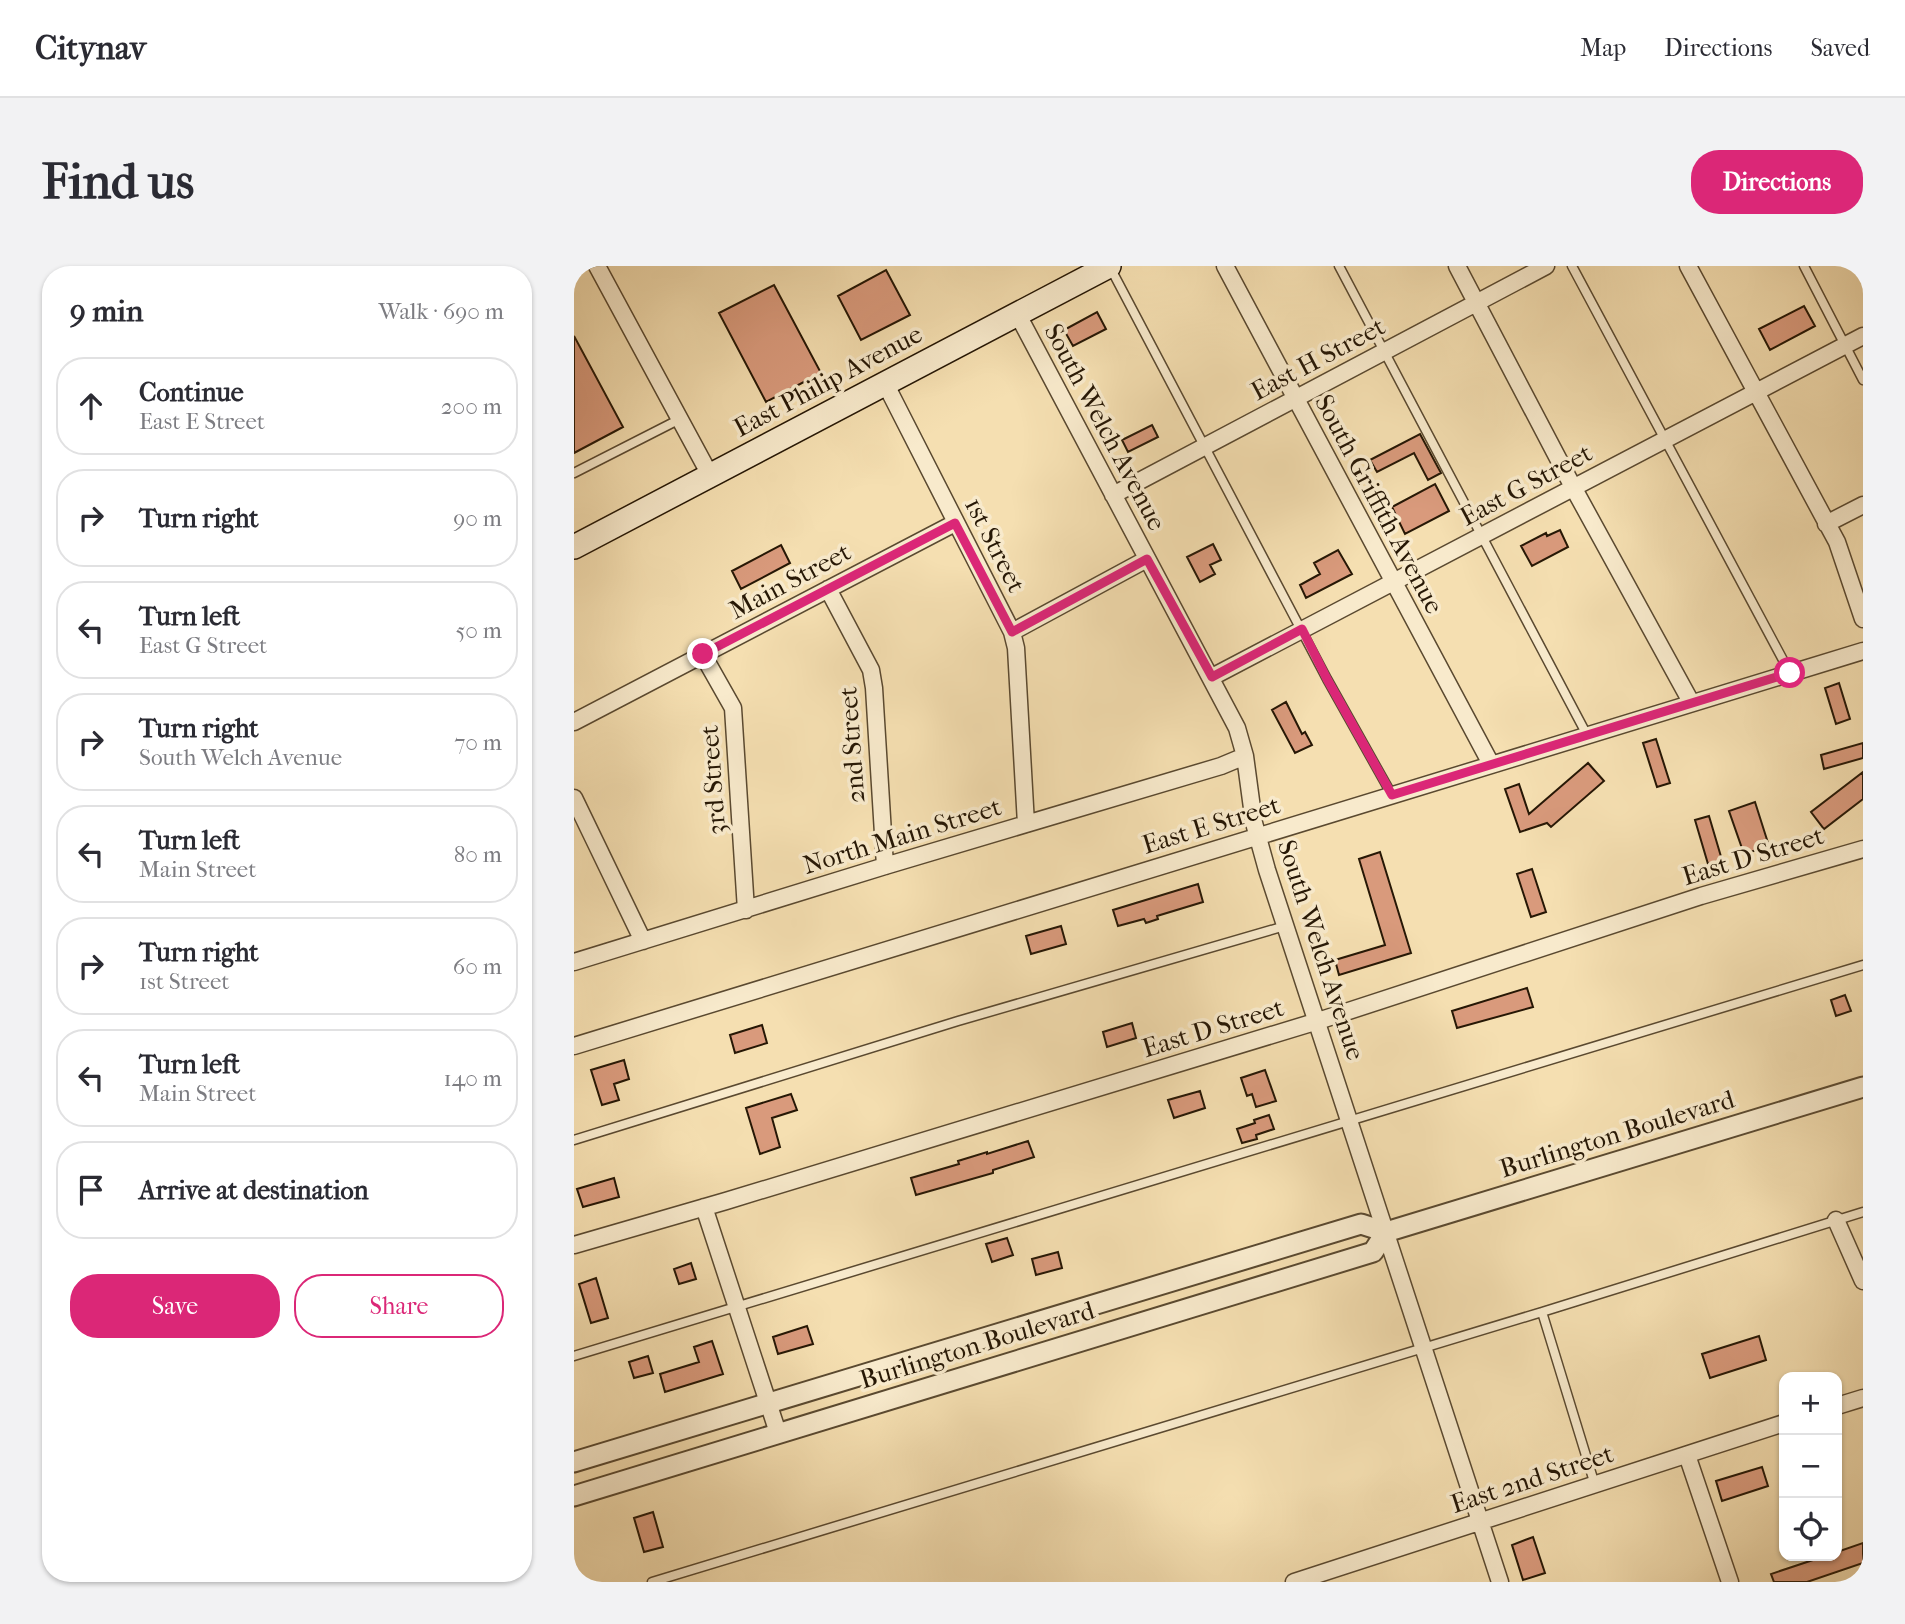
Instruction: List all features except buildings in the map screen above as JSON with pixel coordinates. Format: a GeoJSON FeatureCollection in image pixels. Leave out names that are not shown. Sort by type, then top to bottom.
{"type":"FeatureCollection","features":[{"type":"Feature","properties":{"kind":"main road","name":"East Philip Avenue"},"geometry":{"type":"LineString","coordinates":[[574,547],[1109,266]]}},
{"type":"Feature","properties":{"kind":"street"},"geometry":{"type":"LineString","coordinates":[[597,266],[710,475]]}},
{"type":"Feature","properties":{"kind":"street","name":"South Griffith Avenue"},"geometry":{"type":"LineString","coordinates":[[1225,266],[1491,764]]}},
{"type":"Feature","properties":{"kind":"street"},"geometry":{"type":"LineString","coordinates":[[1457,266],[1573,487],[1691,702]]}},
{"type":"Feature","properties":{"kind":"street","name":"East H Street"},"geometry":{"type":"LineString","coordinates":[[1113,495],[1546,266]]}},
{"type":"Feature","properties":{"kind":"street"},"geometry":{"type":"LineString","coordinates":[[1688,266],[1857,580],[1863,619]]}},
{"type":"Feature","properties":{"kind":"street","name":"South Welch Avenue"},"geometry":{"type":"LineString","coordinates":[[1017,313],[1237,728],[1245,756],[1254,823],[1285,926],[1500,1582]]}},
{"type":"Feature","properties":{"kind":"street","name":"East G Street"},"geometry":{"type":"LineString","coordinates":[[1212,677],[1863,336]]}},
{"type":"Feature","properties":{"kind":"street","name":"1st Street"},"geometry":{"type":"LineString","coordinates":[[886,383],[1012,632],[1016,648],[1026,824]]}},
{"type":"Feature","properties":{"kind":"street"},"geometry":{"type":"LineString","coordinates":[[1826,524],[1863,505]]}},
{"type":"Feature","properties":{"kind":"street","name":"Main Street"},"geometry":{"type":"LineString","coordinates":[[574,722],[955,523]]}},
{"type":"Feature","properties":{"kind":"street"},"geometry":{"type":"LineString","coordinates":[[1012,632],[1147,559]]}},
{"type":"Feature","properties":{"kind":"street","name":"2nd Street"},"geometry":{"type":"LineString","coordinates":[[828,589],[871,670],[885,866]]}},
{"type":"Feature","properties":{"kind":"street","name":"East E Street"},"geometry":{"type":"LineString","coordinates":[[574,1046],[1863,651]]}},
{"type":"Feature","properties":{"kind":"street","name":"3rd Street"},"geometry":{"type":"LineString","coordinates":[[703,654],[733,708],[746,910]]}},
{"type":"Feature","properties":{"kind":"street","name":"North Main Street"},"geometry":{"type":"LineString","coordinates":[[574,962],[1221,766],[1245,756]]}},
{"type":"Feature","properties":{"kind":"street"},"geometry":{"type":"LineString","coordinates":[[574,798],[643,942]]}},
{"type":"Feature","properties":{"kind":"street","name":"East D Street"},"geometry":{"type":"LineString","coordinates":[[574,1245],[1318,1021],[1701,897],[1863,849]]}},
{"type":"Feature","properties":{"kind":"street","name":"Burlington Boulevard"},"geometry":{"type":"LineString","coordinates":[[574,1462],[1361,1224],[1386,1232],[1863,1087]]}},
{"type":"Feature","properties":{"kind":"street"},"geometry":{"type":"LineString","coordinates":[[704,1207],[778,1433]]}},
{"type":"Feature","properties":{"kind":"street"},"geometry":{"type":"LineString","coordinates":[[1836,1220],[1863,1280]]}},
{"type":"Feature","properties":{"kind":"street","name":"Burlington Boulevard"},"geometry":{"type":"LineString","coordinates":[[574,1496],[1373,1252],[1386,1232]]}},
{"type":"Feature","properties":{"kind":"street"},"geometry":{"type":"LineString","coordinates":[[1842,1404],[1863,1398]]}},
{"type":"Feature","properties":{"kind":"street","name":"East 2nd Street"},"geometry":{"type":"LineString","coordinates":[[1294,1582],[1779,1425]]}},
{"type":"Feature","properties":{"kind":"street"},"geometry":{"type":"LineString","coordinates":[[1687,1455],[1730,1582]]}},
{"type":"Feature","properties":{"kind":"lane"},"geometry":{"type":"LineString","coordinates":[[1109,266],[1327,679],[1392,795]]}},
{"type":"Feature","properties":{"kind":"lane"},"geometry":{"type":"LineString","coordinates":[[1339,266],[1587,735]]}},
{"type":"Feature","properties":{"kind":"lane"},"geometry":{"type":"LineString","coordinates":[[1572,266],[1790,673]]}},
{"type":"Feature","properties":{"kind":"lane"},"geometry":{"type":"LineString","coordinates":[[1804,266],[1863,380]]}},
{"type":"Feature","properties":{"kind":"lane"},"geometry":{"type":"LineString","coordinates":[[574,473],[680,419]]}},
{"type":"Feature","properties":{"kind":"lane"},"geometry":{"type":"LineString","coordinates":[[574,1140],[958,1021],[1285,926]]}},
{"type":"Feature","properties":{"kind":"lane"},"geometry":{"type":"LineString","coordinates":[[574,1356],[1863,965]]}},
{"type":"Feature","properties":{"kind":"lane"},"geometry":{"type":"LineString","coordinates":[[652,1582],[1863,1212]]}},
{"type":"Feature","properties":{"kind":"lane"},"geometry":{"type":"LineString","coordinates":[[1542,1312],[1595,1485]]}},
{"type":"Feature","properties":{"kind":"route"},"geometry":{"type":"LineString","coordinates":[[703,654],[955,523],[1012,632],[1147,559],[1212,677],[1302,629],[1392,795],[1790,673]]}}]}
